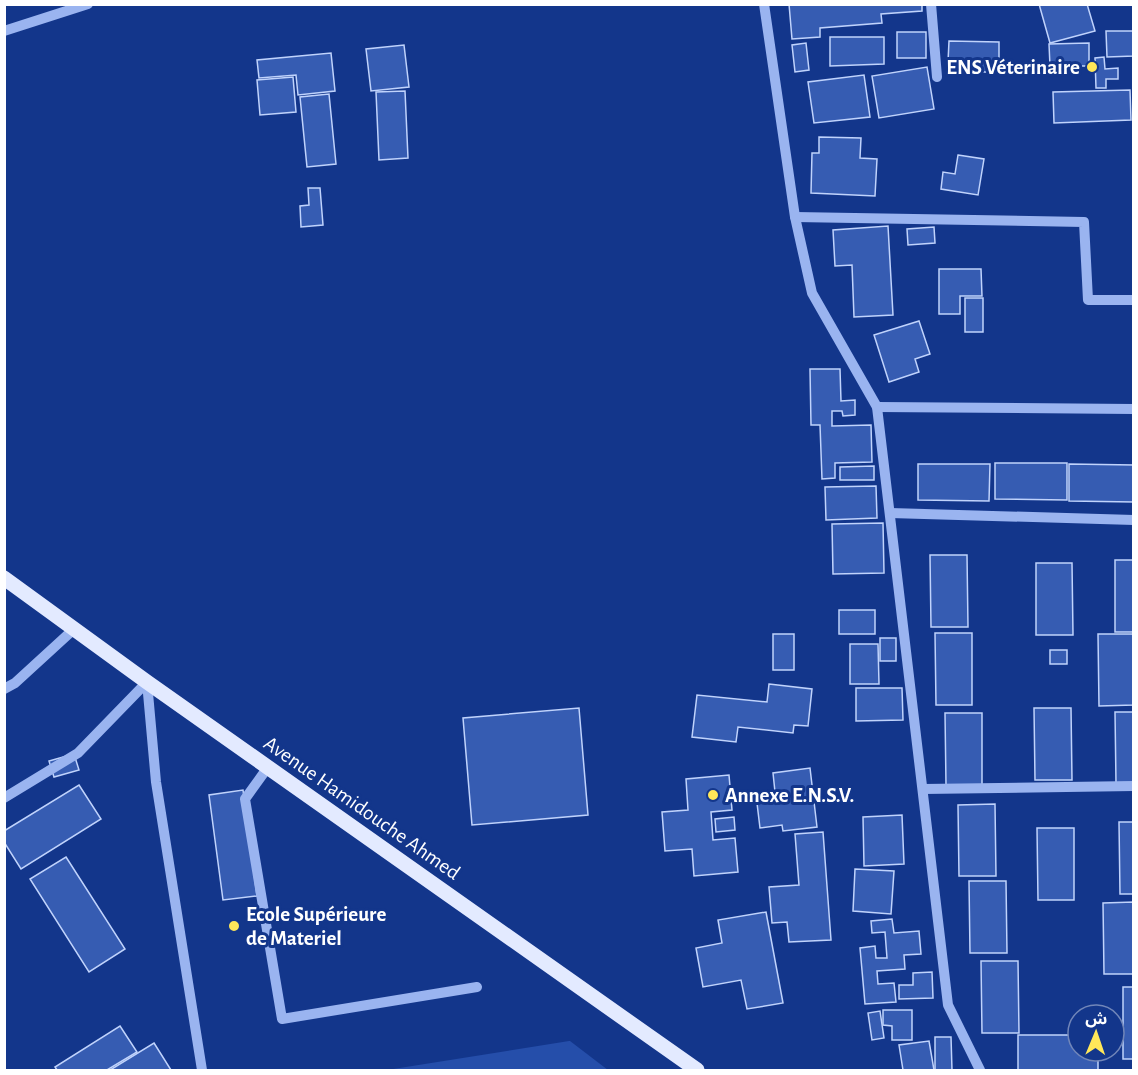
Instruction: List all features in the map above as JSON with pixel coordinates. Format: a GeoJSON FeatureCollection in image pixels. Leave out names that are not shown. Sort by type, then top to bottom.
{"type":"FeatureCollection","features":[{"type":"Feature","properties":{"kind":"main road","name":"Avenue Hamidouche Ahmed"},"geometry":{"type":"LineString","coordinates":[[4,578],[147,682],[697,1071]]}},
{"type":"Feature","properties":{"kind":"street"},"geometry":{"type":"LineString","coordinates":[[4,31],[88,4]]}},
{"type":"Feature","properties":{"kind":"street"},"geometry":{"type":"LineString","coordinates":[[764,4],[795,217],[812,293],[877,407],[948,1005],[980,1071]]}},
{"type":"Feature","properties":{"kind":"street"},"geometry":{"type":"LineString","coordinates":[[931,4],[937,76]]}},
{"type":"Feature","properties":{"kind":"street"},"geometry":{"type":"LineString","coordinates":[[795,217],[1084,222],[1088,300],[1134,300]]}},
{"type":"Feature","properties":{"kind":"street"},"geometry":{"type":"LineString","coordinates":[[877,407],[1134,410]]}},
{"type":"Feature","properties":{"kind":"street"},"geometry":{"type":"LineString","coordinates":[[890,513],[1134,520]]}},
{"type":"Feature","properties":{"kind":"street"},"geometry":{"type":"LineString","coordinates":[[4,689],[15,682],[74,629]]}},
{"type":"Feature","properties":{"kind":"street"},"geometry":{"type":"LineString","coordinates":[[4,798],[78,753],[147,682]]}},
{"type":"Feature","properties":{"kind":"street"},"geometry":{"type":"LineString","coordinates":[[147,682],[156,782],[201,1071]]}},
{"type":"Feature","properties":{"kind":"street"},"geometry":{"type":"LineString","coordinates":[[268,767],[245,799],[282,1019],[477,987]]}},
{"type":"Feature","properties":{"kind":"street"},"geometry":{"type":"LineString","coordinates":[[923,789],[1134,786]]}},
{"type":"Feature","properties":{"kind":"shaded area"},"geometry":{"type":"Polygon","coordinates":[[[569,1041],[608,1070],[387,1070],[569,1041]]]}},
{"type":"Feature","properties":{"kind":"building"},"geometry":{"type":"Polygon","coordinates":[[[789,4],[922,4],[922,11],[881,14],[882,23],[820,28],[820,37],[792,39],[789,4]]]}},
{"type":"Feature","properties":{"kind":"building"},"geometry":{"type":"Polygon","coordinates":[[[1039,4],[1087,4],[1095,31],[1050,43],[1039,4]]]}},
{"type":"Feature","properties":{"kind":"building"},"geometry":{"type":"Polygon","coordinates":[[[1106,31],[1134,31],[1134,56],[1107,57],[1106,31]]]}},
{"type":"Feature","properties":{"kind":"building"},"geometry":{"type":"Polygon","coordinates":[[[897,32],[926,32],[926,58],[897,58],[897,32]]]}},
{"type":"Feature","properties":{"kind":"building"},"geometry":{"type":"Polygon","coordinates":[[[830,37],[884,37],[884,64],[830,66],[830,37]]]}},
{"type":"Feature","properties":{"kind":"building"},"geometry":{"type":"Polygon","coordinates":[[[949,41],[999,42],[999,72],[964,72],[964,62],[948,62],[949,41]]]}},
{"type":"Feature","properties":{"kind":"building"},"geometry":{"type":"Polygon","coordinates":[[[806,43],[809,70],[795,72],[792,45],[806,43]]]}},
{"type":"Feature","properties":{"kind":"building"},"geometry":{"type":"Polygon","coordinates":[[[1089,43],[1089,66],[1050,66],[1049,44],[1089,43]]]}},
{"type":"Feature","properties":{"kind":"building"},"geometry":{"type":"Polygon","coordinates":[[[404,45],[409,87],[371,91],[366,49],[404,45]]]}},
{"type":"Feature","properties":{"kind":"building"},"geometry":{"type":"Polygon","coordinates":[[[331,53],[335,91],[298,95],[296,75],[259,78],[257,60],[331,53]]]}},
{"type":"Feature","properties":{"kind":"building"},"geometry":{"type":"Polygon","coordinates":[[[1104,57],[1105,69],[1118,68],[1118,79],[1106,79],[1106,88],[1096,88],[1095,58],[1104,57]]]}},
{"type":"Feature","properties":{"kind":"building"},"geometry":{"type":"Polygon","coordinates":[[[927,67],[934,109],[879,118],[872,76],[927,67]]]}},
{"type":"Feature","properties":{"kind":"building"},"geometry":{"type":"Polygon","coordinates":[[[864,75],[870,117],[814,123],[808,82],[864,75]]]}},
{"type":"Feature","properties":{"kind":"building"},"geometry":{"type":"Polygon","coordinates":[[[293,77],[296,112],[260,115],[257,80],[293,77]]]}},
{"type":"Feature","properties":{"kind":"building"},"geometry":{"type":"Polygon","coordinates":[[[1130,90],[1131,120],[1054,123],[1053,92],[1130,90]]]}},
{"type":"Feature","properties":{"kind":"building"},"geometry":{"type":"Polygon","coordinates":[[[405,91],[408,158],[379,160],[376,92],[405,91]]]}},
{"type":"Feature","properties":{"kind":"building"},"geometry":{"type":"Polygon","coordinates":[[[329,94],[336,164],[307,167],[300,97],[329,94]]]}},
{"type":"Feature","properties":{"kind":"building"},"geometry":{"type":"Polygon","coordinates":[[[819,137],[861,138],[860,158],[877,159],[875,196],[811,193],[812,153],[819,153],[819,137]]]}},
{"type":"Feature","properties":{"kind":"building"},"geometry":{"type":"Polygon","coordinates":[[[958,155],[984,159],[978,195],[941,189],[943,172],[955,174],[958,155]]]}},
{"type":"Feature","properties":{"kind":"building"},"geometry":{"type":"Polygon","coordinates":[[[308,188],[320,188],[323,225],[301,227],[300,206],[309,205],[308,188]]]}},
{"type":"Feature","properties":{"kind":"building"},"geometry":{"type":"Polygon","coordinates":[[[888,226],[893,315],[854,317],[852,265],[835,266],[833,230],[888,226]]]}},
{"type":"Feature","properties":{"kind":"building"},"geometry":{"type":"Polygon","coordinates":[[[934,227],[935,243],[908,245],[907,229],[934,227]]]}},
{"type":"Feature","properties":{"kind":"building"},"geometry":{"type":"Polygon","coordinates":[[[939,269],[981,269],[982,296],[960,296],[960,314],[939,314],[939,269]]]}},
{"type":"Feature","properties":{"kind":"building"},"geometry":{"type":"Polygon","coordinates":[[[965,298],[983,298],[983,332],[965,332],[965,298]]]}},
{"type":"Feature","properties":{"kind":"building"},"geometry":{"type":"Polygon","coordinates":[[[919,321],[930,354],[915,359],[919,372],[889,382],[874,335],[919,321]]]}},
{"type":"Feature","properties":{"kind":"building"},"geometry":{"type":"Polygon","coordinates":[[[810,369],[840,369],[841,401],[855,400],[855,415],[843,416],[842,411],[832,411],[832,426],[871,425],[872,462],[835,463],[835,478],[822,479],[820,425],[811,425],[810,369]]]}},
{"type":"Feature","properties":{"kind":"building"},"geometry":{"type":"Polygon","coordinates":[[[995,463],[1067,463],[1067,500],[995,499],[995,463]]]}},
{"type":"Feature","properties":{"kind":"building"},"geometry":{"type":"Polygon","coordinates":[[[918,464],[990,464],[989,501],[918,500],[918,464]]]}},
{"type":"Feature","properties":{"kind":"building"},"geometry":{"type":"Polygon","coordinates":[[[1069,464],[1134,465],[1134,502],[1069,501],[1069,464]]]}},
{"type":"Feature","properties":{"kind":"building"},"geometry":{"type":"Polygon","coordinates":[[[874,466],[874,480],[840,480],[840,467],[874,466]]]}},
{"type":"Feature","properties":{"kind":"building"},"geometry":{"type":"Polygon","coordinates":[[[876,486],[877,518],[826,520],[825,487],[876,486]]]}},
{"type":"Feature","properties":{"kind":"building"},"geometry":{"type":"Polygon","coordinates":[[[883,523],[884,573],[833,574],[832,524],[883,523]]]}},
{"type":"Feature","properties":{"kind":"building"},"geometry":{"type":"Polygon","coordinates":[[[930,555],[967,555],[968,627],[931,627],[930,555]]]}},
{"type":"Feature","properties":{"kind":"building"},"geometry":{"type":"Polygon","coordinates":[[[1115,560],[1134,560],[1134,632],[1115,632],[1115,560]]]}},
{"type":"Feature","properties":{"kind":"building"},"geometry":{"type":"Polygon","coordinates":[[[1036,563],[1072,563],[1073,635],[1036,635],[1036,563]]]}},
{"type":"Feature","properties":{"kind":"building"},"geometry":{"type":"Polygon","coordinates":[[[839,610],[875,610],[875,634],[839,634],[839,610]]]}},
{"type":"Feature","properties":{"kind":"building"},"geometry":{"type":"Polygon","coordinates":[[[935,633],[972,633],[972,705],[936,705],[935,633]]]}},
{"type":"Feature","properties":{"kind":"building"},"geometry":{"type":"Polygon","coordinates":[[[773,634],[794,634],[794,670],[773,670],[773,634]]]}},
{"type":"Feature","properties":{"kind":"building"},"geometry":{"type":"Polygon","coordinates":[[[1098,634],[1134,634],[1134,705],[1099,706],[1098,634]]]}},
{"type":"Feature","properties":{"kind":"building"},"geometry":{"type":"Polygon","coordinates":[[[880,638],[896,638],[896,661],[880,661],[880,638]]]}},
{"type":"Feature","properties":{"kind":"building"},"geometry":{"type":"Polygon","coordinates":[[[850,644],[878,644],[879,684],[850,684],[850,644]]]}},
{"type":"Feature","properties":{"kind":"building"},"geometry":{"type":"Polygon","coordinates":[[[1050,650],[1067,650],[1067,664],[1050,664],[1050,650]]]}},
{"type":"Feature","properties":{"kind":"building"},"geometry":{"type":"Polygon","coordinates":[[[769,684],[812,689],[808,726],[794,725],[793,733],[738,727],[736,742],[692,737],[697,695],[767,702],[769,684]]]}},
{"type":"Feature","properties":{"kind":"building"},"geometry":{"type":"Polygon","coordinates":[[[856,688],[902,688],[903,720],[856,721],[856,688]]]}},
{"type":"Feature","properties":{"kind":"building"},"geometry":{"type":"Polygon","coordinates":[[[579,708],[588,815],[472,825],[463,718],[579,708]]]}},
{"type":"Feature","properties":{"kind":"building"},"geometry":{"type":"Polygon","coordinates":[[[1034,708],[1071,708],[1072,780],[1035,780],[1034,708]]]}},
{"type":"Feature","properties":{"kind":"building"},"geometry":{"type":"Polygon","coordinates":[[[1115,712],[1134,712],[1134,783],[1116,783],[1115,712]]]}},
{"type":"Feature","properties":{"kind":"building"},"geometry":{"type":"Polygon","coordinates":[[[945,713],[982,713],[982,785],[946,785],[945,713]]]}},
{"type":"Feature","properties":{"kind":"building"},"geometry":{"type":"Polygon","coordinates":[[[74,754],[79,770],[54,777],[49,761],[74,754]]]}},
{"type":"Feature","properties":{"kind":"building"},"geometry":{"type":"Polygon","coordinates":[[[810,768],[817,827],[783,831],[782,825],[760,828],[756,795],[775,792],[773,773],[810,768]]]}},
{"type":"Feature","properties":{"kind":"building"},"geometry":{"type":"Polygon","coordinates":[[[729,775],[732,810],[711,812],[713,840],[735,838],[738,872],[694,876],[692,849],[665,851],[662,812],[688,810],[686,779],[729,775]]]}},
{"type":"Feature","properties":{"kind":"building"},"geometry":{"type":"Polygon","coordinates":[[[79,785],[101,819],[21,869],[4,842],[4,831],[79,785]]]}},
{"type":"Feature","properties":{"kind":"building"},"geometry":{"type":"Polygon","coordinates":[[[243,790],[257,896],[223,900],[209,795],[243,790]]]}},
{"type":"Feature","properties":{"kind":"building"},"geometry":{"type":"Polygon","coordinates":[[[995,804],[996,876],[959,876],[958,805],[995,804]]]}},
{"type":"Feature","properties":{"kind":"building"},"geometry":{"type":"Polygon","coordinates":[[[902,815],[904,864],[864,866],[863,817],[902,815]]]}},
{"type":"Feature","properties":{"kind":"building"},"geometry":{"type":"Polygon","coordinates":[[[734,817],[735,830],[716,832],[715,819],[734,817]]]}},
{"type":"Feature","properties":{"kind":"building"},"geometry":{"type":"Polygon","coordinates":[[[1119,822],[1134,822],[1134,894],[1120,894],[1119,822]]]}},
{"type":"Feature","properties":{"kind":"building"},"geometry":{"type":"Polygon","coordinates":[[[1037,828],[1074,828],[1074,900],[1038,900],[1037,828]]]}},
{"type":"Feature","properties":{"kind":"building"},"geometry":{"type":"Polygon","coordinates":[[[823,832],[831,940],[789,942],[787,922],[772,923],[769,887],[799,885],[795,834],[823,832]]]}},
{"type":"Feature","properties":{"kind":"building"},"geometry":{"type":"Polygon","coordinates":[[[66,857],[125,949],[89,972],[30,879],[66,857]]]}},
{"type":"Feature","properties":{"kind":"building"},"geometry":{"type":"Polygon","coordinates":[[[855,869],[894,871],[891,914],[853,911],[855,869]]]}},
{"type":"Feature","properties":{"kind":"building"},"geometry":{"type":"Polygon","coordinates":[[[969,881],[1006,881],[1007,953],[970,953],[969,881]]]}},
{"type":"Feature","properties":{"kind":"building"},"geometry":{"type":"Polygon","coordinates":[[[1134,902],[1134,974],[1104,974],[1103,903],[1134,902]]]}},
{"type":"Feature","properties":{"kind":"building"},"geometry":{"type":"Polygon","coordinates":[[[766,912],[783,1003],[747,1009],[741,980],[703,987],[696,948],[722,943],[718,920],[766,912]]]}},
{"type":"Feature","properties":{"kind":"building"},"geometry":{"type":"Polygon","coordinates":[[[892,919],[894,933],[919,931],[921,954],[904,955],[905,969],[877,971],[878,984],[894,983],[896,1002],[865,1004],[860,948],[875,946],[876,958],[887,958],[885,932],[872,933],[871,921],[892,919]]]}},
{"type":"Feature","properties":{"kind":"building"},"geometry":{"type":"Polygon","coordinates":[[[981,961],[1018,961],[1019,1033],[982,1033],[981,961]]]}},
{"type":"Feature","properties":{"kind":"building"},"geometry":{"type":"Polygon","coordinates":[[[932,972],[933,998],[899,999],[899,985],[913,985],[913,973],[932,972]]]}},
{"type":"Feature","properties":{"kind":"building"},"geometry":{"type":"Polygon","coordinates":[[[1123,987],[1134,987],[1134,1059],[1126,1059],[1126,1003],[1123,1003],[1123,987]]]}},
{"type":"Feature","properties":{"kind":"building"},"geometry":{"type":"Polygon","coordinates":[[[883,1010],[912,1010],[912,1040],[892,1040],[892,1026],[883,1025],[883,1010]]]}},
{"type":"Feature","properties":{"kind":"building"},"geometry":{"type":"Polygon","coordinates":[[[880,1011],[884,1038],[872,1040],[868,1013],[880,1011]]]}},
{"type":"Feature","properties":{"kind":"building"},"geometry":{"type":"Polygon","coordinates":[[[120,1026],[137,1052],[107,1070],[57,1070],[55,1067],[120,1026]]]}},
{"type":"Feature","properties":{"kind":"building"},"geometry":{"type":"Polygon","coordinates":[[[1018,1035],[1066,1035],[1066,1063],[1098,1063],[1098,1070],[1018,1070],[1018,1035]]]}},
{"type":"Feature","properties":{"kind":"building"},"geometry":{"type":"Polygon","coordinates":[[[935,1037],[951,1037],[952,1070],[935,1070],[935,1037]]]}},
{"type":"Feature","properties":{"kind":"building"},"geometry":{"type":"Polygon","coordinates":[[[929,1041],[934,1070],[903,1070],[899,1045],[929,1041]]]}},
{"type":"Feature","properties":{"kind":"building"},"geometry":{"type":"Polygon","coordinates":[[[154,1043],[171,1070],[110,1070],[154,1043]]]}},
{"type":"Feature","properties":{"kind":"place","name":"ENS Véterinaire"},"geometry":{"type":"Point","coordinates":[1092,67]}},
{"type":"Feature","properties":{"kind":"place","name":"Annexe E.N.S.V."},"geometry":{"type":"Point","coordinates":[713,795]}},
{"type":"Feature","properties":{"kind":"place","name":"Ecole Supérieure de Materiel"},"geometry":{"type":"Point","coordinates":[234,926]}}]}
